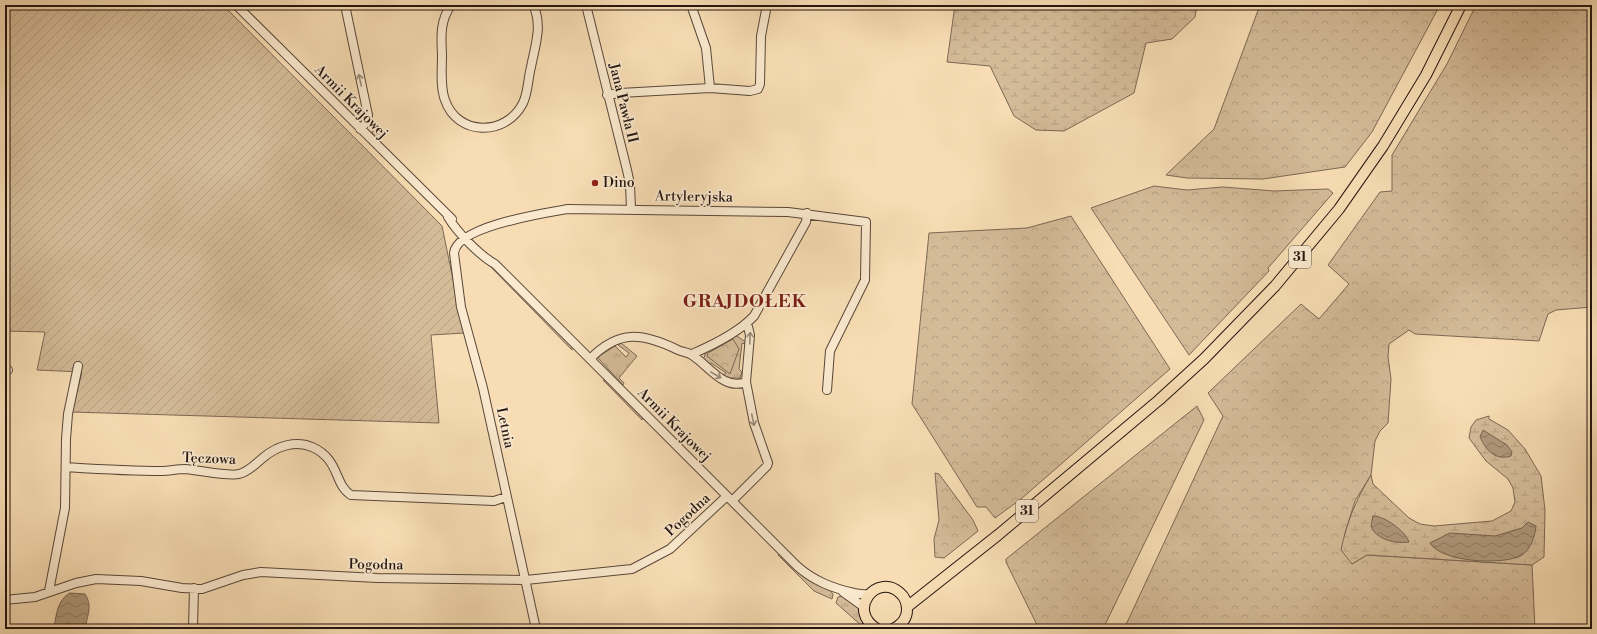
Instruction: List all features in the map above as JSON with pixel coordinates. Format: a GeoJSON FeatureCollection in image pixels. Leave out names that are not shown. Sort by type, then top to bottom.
{"type":"FeatureCollection","features":[{"type":"Feature","properties":{"kind":"main road","name":"31"},"geometry":{"type":"LineString","coordinates":[[898,628],[906,617],[907,607],[998,535],[1159,400],[1204,360],[1275,286],[1339,209],[1383,146],[1426,75],[1461,5]]}},
{"type":"Feature","properties":{"kind":"main road"},"geometry":{"type":"LineString","coordinates":[[877,629],[865,624],[864,607],[869,594],[878,588],[892,588],[902,594],[907,607]]}},
{"type":"Feature","properties":{"kind":"main road","name":"31"},"geometry":{"type":"LineString","coordinates":[[902,594],[914,593],[930,588]]}},
{"type":"Feature","properties":{"kind":"street","name":"Armii Krajowej"},"geometry":{"type":"LineString","coordinates":[[236,5],[448,217],[452,225],[468,236],[490,256],[495,264],[800,569],[822,584],[861,595],[869,594]]}},
{"type":"Feature","properties":{"kind":"street"},"geometry":{"type":"LineString","coordinates":[[345,5],[368,115],[367,122],[360,129]]}},
{"type":"Feature","properties":{"kind":"street"},"geometry":{"type":"LineString","coordinates":[[451,5],[444,16],[441,33],[445,101],[449,109],[462,123],[468,126],[485,129],[499,125],[508,120],[523,103],[538,32],[537,14],[533,5]]}},
{"type":"Feature","properties":{"kind":"street","name":"Jana Pawła II"},"geometry":{"type":"LineString","coordinates":[[586,5],[630,184],[630,209]]}},
{"type":"Feature","properties":{"kind":"street"},"geometry":{"type":"LineString","coordinates":[[692,5],[706,48],[710,88]]}},
{"type":"Feature","properties":{"kind":"street"},"geometry":{"type":"LineString","coordinates":[[607,95],[710,88],[750,91],[758,89],[760,80],[761,36],[767,5]]}},
{"type":"Feature","properties":{"kind":"street","name":"Artyleryjska"},"geometry":{"type":"LineString","coordinates":[[468,236],[480,230],[538,214],[568,209],[808,213],[866,222],[865,280],[830,350],[827,390]]}},
{"type":"Feature","properties":{"kind":"street"},"geometry":{"type":"LineString","coordinates":[[692,354],[747,323],[763,302],[806,222],[808,213]]}},
{"type":"Feature","properties":{"kind":"street","name":"Letnia"},"geometry":{"type":"LineString","coordinates":[[468,236],[455,248],[454,253],[461,307],[483,388],[536,629]]}},
{"type":"Feature","properties":{"kind":"street"},"geometry":{"type":"LineString","coordinates":[[729,499],[767,466],[768,463],[754,423],[746,382],[750,335],[747,323]]}},
{"type":"Feature","properties":{"kind":"street"},"geometry":{"type":"LineString","coordinates":[[590,359],[596,353],[614,342],[636,336],[654,339],[681,352],[692,354],[711,372],[725,380],[739,384],[746,382]]}},
{"type":"Feature","properties":{"kind":"street"},"geometry":{"type":"LineString","coordinates":[[49,591],[65,508],[68,414],[78,366]]}},
{"type":"Feature","properties":{"kind":"street","name":"Tęczowa"},"geometry":{"type":"LineString","coordinates":[[66,467],[156,471],[184,469],[238,475],[253,468],[272,451],[285,445],[304,444],[326,456],[334,465],[345,492],[351,495],[494,501],[506,497]]}},
{"type":"Feature","properties":{"kind":"street","name":"Pogodna"},"geometry":{"type":"LineString","coordinates":[[5,600],[35,597],[49,591],[96,579],[141,581],[202,589],[243,574],[261,572],[370,578],[526,580],[632,569],[670,549],[729,499]]}},
{"type":"Feature","properties":{"kind":"street"},"geometry":{"type":"LineString","coordinates":[[193,629],[194,588]]}},
{"type":"Feature","properties":{"kind":"street","name":"Armii Krajowej"},"geometry":{"type":"LineString","coordinates":[[843,591],[864,607]]}},
{"type":"Feature","properties":{"kind":"green space"},"geometry":{"type":"Polygon","coordinates":[[[5,5],[223,5],[442,226],[464,333],[431,335],[439,423],[72,412],[82,372],[37,370],[45,332],[5,331],[5,5]]]}},
{"type":"Feature","properties":{"kind":"green space"},"geometry":{"type":"Polygon","coordinates":[[[955,5],[1197,5],[1195,17],[1172,39],[1146,43],[1134,93],[1064,131],[1036,130],[1014,116],[990,66],[947,62],[955,5]]]}},
{"type":"Feature","properties":{"kind":"green space"},"geometry":{"type":"Polygon","coordinates":[[[1260,5],[1440,5],[1372,132],[1345,167],[1263,179],[1187,178],[1166,175],[1214,129],[1260,5]]]}},
{"type":"Feature","properties":{"kind":"green space"},"geometry":{"type":"Polygon","coordinates":[[[1476,5],[1592,5],[1592,307],[1556,310],[1548,314],[1539,341],[1415,334],[1409,330],[1389,344],[1388,357],[1391,379],[1388,423],[1380,431],[1375,441],[1371,475],[1355,501],[1345,533],[1352,564],[1367,555],[1532,565],[1535,629],[1124,629],[1223,416],[1208,393],[1301,304],[1319,319],[1349,284],[1328,265],[1380,192],[1392,191],[1392,155],[1447,64],[1476,5]]]}},
{"type":"Feature","properties":{"kind":"green space"},"geometry":{"type":"Polygon","coordinates":[[[374,123],[381,145],[373,136],[371,124],[374,123]]]}},
{"type":"Feature","properties":{"kind":"green space"},"geometry":{"type":"Polygon","coordinates":[[[1154,186],[1187,190],[1223,187],[1274,191],[1328,189],[1333,193],[1268,268],[1269,271],[1189,355],[1091,208],[1154,186]]]}},
{"type":"Feature","properties":{"kind":"green space"},"geometry":{"type":"Polygon","coordinates":[[[1071,216],[1170,369],[1021,499],[995,518],[986,507],[977,507],[912,404],[929,233],[1027,228],[1071,216]]]}},
{"type":"Feature","properties":{"kind":"green space"},"geometry":{"type":"Polygon","coordinates":[[[484,260],[495,268],[572,347],[572,350],[484,260]]]}},
{"type":"Feature","properties":{"kind":"green space"},"geometry":{"type":"Polygon","coordinates":[[[735,335],[746,342],[745,344],[742,343],[739,369],[742,372],[740,378],[731,378],[730,380],[722,376],[726,373],[711,363],[708,364],[703,361],[706,351],[735,335]]]}},
{"type":"Feature","properties":{"kind":"green space"},"geometry":{"type":"Polygon","coordinates":[[[733,339],[739,349],[730,374],[707,356],[708,353],[733,339]]]}},
{"type":"Feature","properties":{"kind":"green space"},"geometry":{"type":"Polygon","coordinates":[[[621,343],[637,356],[619,378],[624,383],[623,385],[598,358],[615,346],[626,357],[629,353],[618,345],[621,343]]]}},
{"type":"Feature","properties":{"kind":"green space"},"geometry":{"type":"Polygon","coordinates":[[[605,379],[643,417],[642,420],[603,380],[605,379]]]}},
{"type":"Feature","properties":{"kind":"green space"},"geometry":{"type":"Polygon","coordinates":[[[1197,406],[1204,420],[1103,629],[1039,629],[1006,562],[1006,559],[1197,406]]]}},
{"type":"Feature","properties":{"kind":"green space"},"geometry":{"type":"Polygon","coordinates":[[[1489,416],[1489,419],[1508,430],[1525,449],[1541,476],[1545,510],[1544,557],[1532,565],[1367,555],[1352,564],[1341,550],[1353,511],[1371,475],[1373,484],[1409,518],[1420,524],[1434,526],[1492,521],[1511,511],[1515,502],[1513,488],[1508,479],[1486,461],[1469,438],[1471,427],[1476,420],[1489,416]]]}},
{"type":"Feature","properties":{"kind":"green space"},"geometry":{"type":"Polygon","coordinates":[[[935,473],[939,474],[973,520],[978,531],[944,558],[935,557],[934,539],[939,520],[935,473]]]}},
{"type":"Feature","properties":{"kind":"green space"},"geometry":{"type":"Polygon","coordinates":[[[779,553],[817,584],[831,591],[833,595],[832,599],[814,591],[778,555],[779,553]]]}},
{"type":"Feature","properties":{"kind":"green space"},"geometry":{"type":"Polygon","coordinates":[[[842,596],[861,609],[863,619],[862,626],[836,603],[838,597],[842,596]]]}},
{"type":"Feature","properties":{"kind":"water"},"geometry":{"type":"Polygon","coordinates":[[[1483,430],[1507,445],[1512,452],[1511,456],[1496,456],[1488,450],[1480,437],[1483,430]]]}},
{"type":"Feature","properties":{"kind":"water"},"geometry":{"type":"Polygon","coordinates":[[[1373,516],[1389,521],[1403,533],[1409,542],[1393,542],[1377,535],[1371,526],[1373,516]]]}},
{"type":"Feature","properties":{"kind":"water"},"geometry":{"type":"Polygon","coordinates":[[[1528,522],[1536,526],[1532,542],[1522,555],[1513,558],[1487,561],[1459,558],[1436,549],[1430,543],[1450,533],[1495,536],[1522,528],[1528,522]]]}},
{"type":"Feature","properties":{"kind":"water"},"geometry":{"type":"Polygon","coordinates":[[[70,593],[85,594],[87,598],[89,603],[89,611],[85,629],[54,629],[60,604],[62,600],[70,593]]]}},
{"type":"Feature","properties":{"kind":"place","name":"Dino"},"geometry":{"type":"Point","coordinates":[595,183]}},
{"type":"Feature","properties":{"kind":"district","name":"GRAJDOŁEK"},"geometry":{"type":"Point","coordinates":[745,301]}}]}
